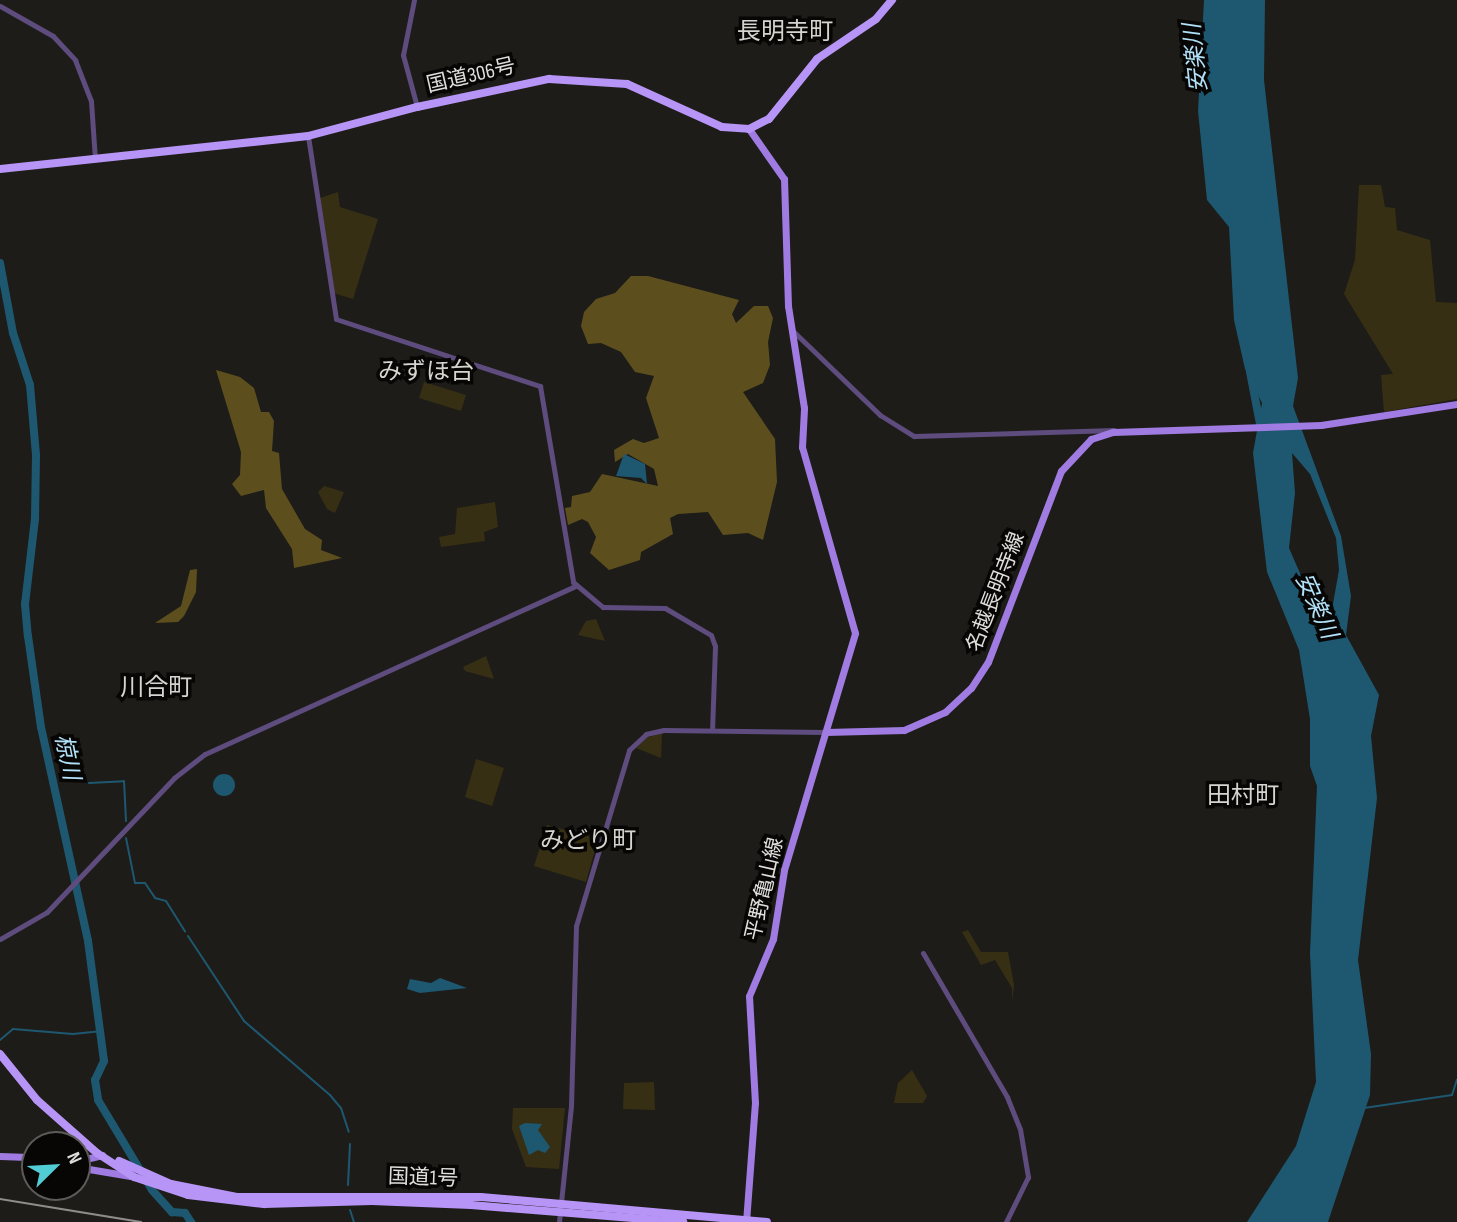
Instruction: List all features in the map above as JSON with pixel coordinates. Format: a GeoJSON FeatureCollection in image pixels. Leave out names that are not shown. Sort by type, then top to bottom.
{"type":"FeatureCollection","features":[{"type":"Feature","properties":{"kind":"highway"},"geometry":{"type":"LineString","coordinates":[[749,128],[769,119],[817,59],[876,19],[892,0]]}},
{"type":"Feature","properties":{"kind":"highway","name":"国道306号"},"geometry":{"type":"LineString","coordinates":[[0,169],[308,136],[417,107],[532,81],[609,81],[643,89],[722,127],[749,128]]}},
{"type":"Feature","properties":{"kind":"highway","name":"国道1号"},"geometry":{"type":"LineString","coordinates":[[0,1054],[37,1100],[72,1131]]}},
{"type":"Feature","properties":{"kind":"highway","name":"国道1号"},"geometry":{"type":"LineString","coordinates":[[91,1145],[127,1166],[182,1187],[261,1198],[397,1194],[767,1222]]}},
{"type":"Feature","properties":{"kind":"highway","name":"国道1号"},"geometry":{"type":"LineString","coordinates":[[91,1146],[134,1177],[188,1195],[240,1204],[407,1201],[560,1207],[683,1222]]}},
{"type":"Feature","properties":{"kind":"main road"},"geometry":{"type":"LineString","coordinates":[[749,128],[784,178],[791,328],[803,395],[802,447],[855,633],[826,732]]}},
{"type":"Feature","properties":{"kind":"main road","name":"名越長明寺線"},"geometry":{"type":"LineString","coordinates":[[826,732],[904,730],[929,721],[958,701],[988,662],[1068,460],[1095,437],[1135,432],[1321,425],[1457,404]]}},
{"type":"Feature","properties":{"kind":"main road","name":"平野亀山線"},"geometry":{"type":"LineString","coordinates":[[746,1221],[755,1103],[750,996],[773,939],[784,870],[826,732]]}},
{"type":"Feature","properties":{"kind":"main road"},"geometry":{"type":"LineString","coordinates":[[91,1155],[97,1153],[127,1166]]}},
{"type":"Feature","properties":{"kind":"main road"},"geometry":{"type":"LineString","coordinates":[[0,1156],[21,1158]]}},
{"type":"Feature","properties":{"kind":"main road"},"geometry":{"type":"LineString","coordinates":[[91,1169],[134,1177]]}},
{"type":"Feature","properties":{"kind":"street"},"geometry":{"type":"LineString","coordinates":[[414,0],[403,55],[417,107]]}},
{"type":"Feature","properties":{"kind":"street"},"geometry":{"type":"LineString","coordinates":[[0,6],[53,36],[75,60],[91,101],[95,160]]}},
{"type":"Feature","properties":{"kind":"street"},"geometry":{"type":"LineString","coordinates":[[308,136],[336,319],[532,381],[542,389],[567,563],[576,586],[603,607],[665,608],[711,635],[715,646],[712,730]]}},
{"type":"Feature","properties":{"kind":"street"},"geometry":{"type":"LineString","coordinates":[[791,328],[880,415],[914,436],[1135,432]]}},
{"type":"Feature","properties":{"kind":"street"},"geometry":{"type":"LineString","coordinates":[[0,939],[39,918],[63,897],[174,778],[205,754],[576,586]]}},
{"type":"Feature","properties":{"kind":"street"},"geometry":{"type":"LineString","coordinates":[[559,1222],[571,1106],[576,926],[627,755],[650,733],[712,730],[826,732]]}},
{"type":"Feature","properties":{"kind":"street"},"geometry":{"type":"LineString","coordinates":[[923,953],[1018,1122],[1028,1177],[1006,1222]]}},
{"type":"Feature","properties":{"kind":"shaded area"},"geometry":{"type":"Polygon","coordinates":[[[1359,185],[1381,185],[1385,207],[1395,208],[1397,230],[1430,240],[1436,302],[1457,303],[1457,399],[1384,412],[1381,375],[1393,374],[1344,294],[1355,260],[1359,185]]]}},
{"type":"Feature","properties":{"kind":"shaded area"},"geometry":{"type":"Polygon","coordinates":[[[338,192],[340,207],[378,219],[353,299],[333,293],[320,198],[338,192]]]}},
{"type":"Feature","properties":{"kind":"shaded area"},"geometry":{"type":"Polygon","coordinates":[[[631,276],[648,276],[739,300],[732,314],[736,323],[754,306],[768,306],[773,318],[768,342],[770,365],[763,383],[743,392],[775,439],[777,482],[763,540],[748,533],[723,535],[708,512],[678,514],[670,518],[673,534],[641,552],[640,560],[609,570],[590,553],[596,537],[588,522],[582,519],[568,525],[565,508],[571,507],[572,496],[590,492],[602,474],[658,486],[654,469],[628,454],[615,462],[614,450],[633,439],[644,443],[659,438],[646,398],[654,376],[635,372],[621,352],[601,343],[588,344],[581,326],[584,312],[596,299],[615,293],[631,276]]]}},
{"type":"Feature","properties":{"kind":"shaded area"},"geometry":{"type":"Polygon","coordinates":[[[216,370],[240,377],[254,388],[261,412],[269,412],[274,421],[272,451],[279,453],[282,489],[305,529],[322,540],[321,550],[342,558],[294,568],[292,549],[266,508],[264,490],[241,496],[232,484],[240,475],[241,452],[216,370]]]}},
{"type":"Feature","properties":{"kind":"shaded area"},"geometry":{"type":"Polygon","coordinates":[[[424,382],[466,395],[461,411],[419,398],[424,382]]]}},
{"type":"Feature","properties":{"kind":"shaded area"},"geometry":{"type":"Polygon","coordinates":[[[324,486],[344,492],[335,513],[327,509],[318,492],[324,486]]]}},
{"type":"Feature","properties":{"kind":"shaded area"},"geometry":{"type":"Polygon","coordinates":[[[495,502],[498,527],[484,532],[485,541],[441,547],[439,537],[455,534],[457,508],[495,502]]]}},
{"type":"Feature","properties":{"kind":"shaded area"},"geometry":{"type":"Polygon","coordinates":[[[197,569],[196,592],[184,616],[178,622],[155,623],[181,606],[190,570],[197,569]]]}},
{"type":"Feature","properties":{"kind":"shaded area"},"geometry":{"type":"Polygon","coordinates":[[[596,619],[605,641],[578,635],[586,621],[596,619]]]}},
{"type":"Feature","properties":{"kind":"shaded area"},"geometry":{"type":"Polygon","coordinates":[[[486,656],[494,679],[465,671],[463,667],[486,656]]]}},
{"type":"Feature","properties":{"kind":"shaded area"},"geometry":{"type":"Polygon","coordinates":[[[662,733],[661,758],[636,748],[646,738],[662,733]]]}},
{"type":"Feature","properties":{"kind":"shaded area"},"geometry":{"type":"Polygon","coordinates":[[[476,759],[504,768],[492,806],[465,797],[476,759]]]}},
{"type":"Feature","properties":{"kind":"shaded area"},"geometry":{"type":"Polygon","coordinates":[[[547,825],[598,839],[586,882],[534,866],[547,825]]]}},
{"type":"Feature","properties":{"kind":"shaded area"},"geometry":{"type":"Polygon","coordinates":[[[968,930],[981,952],[1008,952],[1014,985],[1012,1001],[1012,988],[995,960],[981,965],[962,932],[968,930]]]}},
{"type":"Feature","properties":{"kind":"shaded area"},"geometry":{"type":"Polygon","coordinates":[[[912,1070],[927,1096],[923,1103],[894,1103],[898,1083],[912,1070]]]}},
{"type":"Feature","properties":{"kind":"shaded area"},"geometry":{"type":"Polygon","coordinates":[[[654,1082],[655,1110],[623,1109],[624,1083],[654,1082]]]}},
{"type":"Feature","properties":{"kind":"shaded area"},"geometry":{"type":"Polygon","coordinates":[[[513,1108],[565,1108],[559,1169],[526,1167],[512,1129],[513,1108]]]}},
{"type":"Feature","properties":{"kind":"water"},"geometry":{"type":"Polygon","coordinates":[[[1204,0],[1265,0],[1264,80],[1298,378],[1293,406],[1341,536],[1351,596],[1346,635],[1379,695],[1371,736],[1377,798],[1358,960],[1371,1054],[1370,1095],[1328,1222],[1247,1222],[1296,1146],[1316,1082],[1310,953],[1317,786],[1310,766],[1310,719],[1299,650],[1267,572],[1253,453],[1262,403],[1245,369],[1234,320],[1229,227],[1207,200],[1198,111],[1204,0]],[[1292,453],[1295,493],[1289,548],[1313,603],[1331,615],[1339,570],[1336,538],[1310,474],[1292,453]]]}},
{"type":"Feature","properties":{"kind":"water"},"geometry":{"type":"Polygon","coordinates":[[[624,454],[645,464],[647,484],[641,478],[616,476],[624,454]]]}},
{"type":"Feature","properties":{"kind":"water"},"geometry":{"type":"Polygon","coordinates":[[[224,774],[234,781],[235,785],[228,795],[224,796],[214,789],[213,785],[220,775],[224,774]]]}},
{"type":"Feature","properties":{"kind":"water"},"geometry":{"type":"Polygon","coordinates":[[[440,978],[467,988],[420,993],[407,989],[410,979],[431,983],[440,978]]]}},
{"type":"Feature","properties":{"kind":"water"},"geometry":{"type":"Polygon","coordinates":[[[525,1123],[542,1124],[538,1130],[550,1147],[545,1153],[538,1150],[529,1155],[519,1126],[525,1123]]]}},
{"type":"Feature","properties":{"kind":"waterway","name":"椋川"},"geometry":{"type":"LineString","coordinates":[[0,263],[13,333],[30,385],[36,455],[35,519],[25,604],[28,636],[41,727],[88,941],[104,1061],[95,1080],[98,1100],[152,1190],[172,1212],[185,1213],[191,1222]]}},
{"type":"Feature","properties":{"kind":"waterway","name":"安楽川"},"geometry":{"type":"LineString","coordinates":[[1250,372],[1260,424]]}},
{"type":"Feature","properties":{"kind":"waterway"},"geometry":{"type":"LineString","coordinates":[[89,783],[124,781],[126,821]]}},
{"type":"Feature","properties":{"kind":"waterway"},"geometry":{"type":"LineString","coordinates":[[126,838],[135,883],[145,883],[155,898],[166,901],[185,931]]}},
{"type":"Feature","properties":{"kind":"waterway"},"geometry":{"type":"LineString","coordinates":[[188,936],[244,1021],[330,1095],[341,1108],[349,1132]]}},
{"type":"Feature","properties":{"kind":"waterway"},"geometry":{"type":"LineString","coordinates":[[0,1040],[13,1029],[73,1034],[100,1031]]}},
{"type":"Feature","properties":{"kind":"waterway"},"geometry":{"type":"LineString","coordinates":[[1364,1108],[1452,1095],[1457,1080]]}},
{"type":"Feature","properties":{"kind":"waterway"},"geometry":{"type":"LineString","coordinates":[[348,1185],[350,1144]]}},
{"type":"Feature","properties":{"kind":"waterway"},"geometry":{"type":"LineString","coordinates":[[350,1210],[354,1222]]}},
{"type":"Feature","properties":{"kind":"railway"},"geometry":{"type":"LineString","coordinates":[[0,1199],[141,1222]]}},
{"type":"Feature","properties":{"kind":"district","name":"長明寺町"},"geometry":{"type":"Point","coordinates":[785,32]}},
{"type":"Feature","properties":{"kind":"district","name":"みずほ台"},"geometry":{"type":"Point","coordinates":[426,372]}},
{"type":"Feature","properties":{"kind":"district","name":"川合町"},"geometry":{"type":"Point","coordinates":[156,688]}},
{"type":"Feature","properties":{"kind":"district","name":"田村町"},"geometry":{"type":"Point","coordinates":[1243,796]}},
{"type":"Feature","properties":{"kind":"district","name":"みどり町"},"geometry":{"type":"Point","coordinates":[588,841]}}]}
